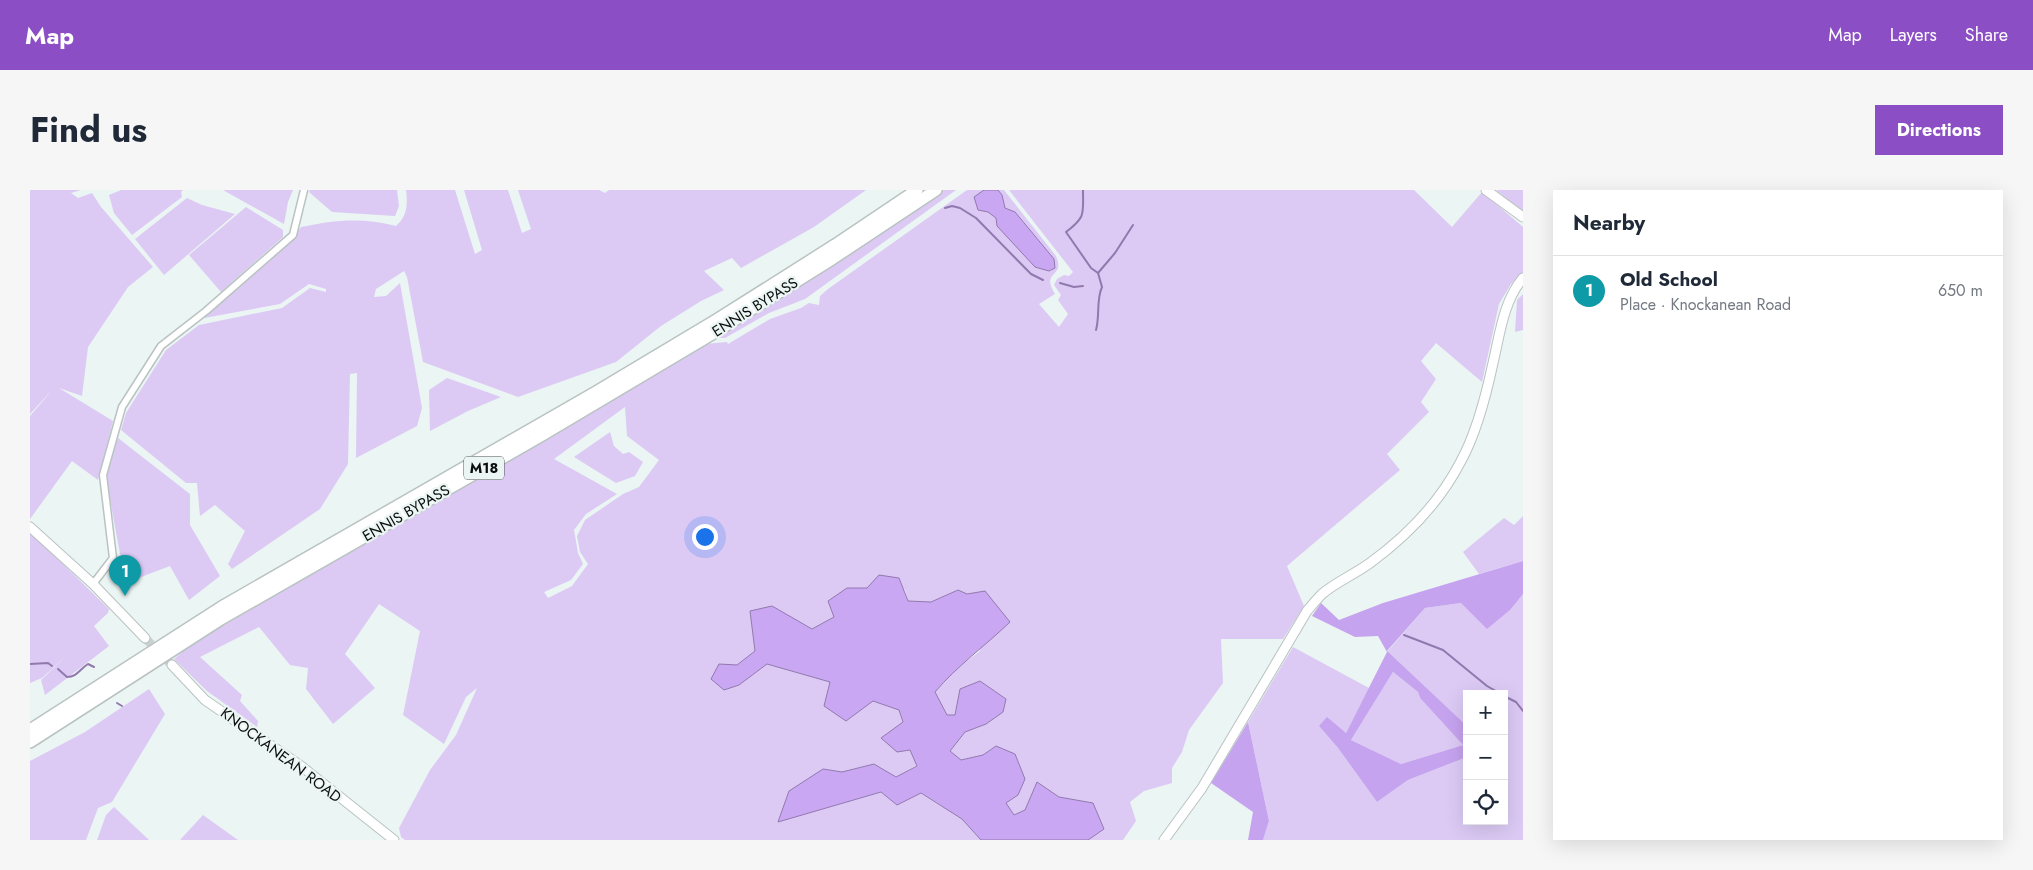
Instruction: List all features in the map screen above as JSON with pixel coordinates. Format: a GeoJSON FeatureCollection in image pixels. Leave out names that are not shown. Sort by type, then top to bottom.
{"type":"FeatureCollection","features":[{"type":"Feature","properties":{"kind":"highway","name":"ENNIS BYPASS"},"geometry":{"type":"LineString","coordinates":[[30,730],[225,604],[596,392],[718,319],[918,190]]}},
{"type":"Feature","properties":{"kind":"highway","name":"ENNIS BYPASS"},"geometry":{"type":"LineString","coordinates":[[30,742],[221,620],[544,434],[712,334],[832,259],[936,190]]}},
{"type":"Feature","properties":{"kind":"street"},"geometry":{"type":"LineString","coordinates":[[93,584],[113,558],[103,474],[122,407],[161,346],[206,311],[293,235],[304,190]]}},
{"type":"Feature","properties":{"kind":"street"},"geometry":{"type":"LineString","coordinates":[[1486,190],[1523,217]]}},
{"type":"Feature","properties":{"kind":"street"},"geometry":{"type":"LineString","coordinates":[[1164,840],[1202,788],[1307,611],[1323,594],[1392,546],[1436,500],[1455,473],[1463,459],[1478,415],[1507,306],[1516,286],[1523,278]]}},
{"type":"Feature","properties":{"kind":"street"},"geometry":{"type":"LineString","coordinates":[[30,526],[93,584],[145,638]]}},
{"type":"Feature","properties":{"kind":"street","name":"KNOCKANEAN ROAD"},"geometry":{"type":"LineString","coordinates":[[172,665],[205,700],[300,766],[394,840]]}},
{"type":"Feature","properties":{"kind":"shaded area"},"geometry":{"type":"Polygon","coordinates":[[[30,190],[81,190],[71,193],[78,198],[92,193],[101,207],[153,267],[128,287],[88,347],[82,396],[59,388],[113,421],[98,480],[72,461],[30,519],[30,416],[53,389],[30,414],[30,190]]]}},
{"type":"Feature","properties":{"kind":"shaded area"},"geometry":{"type":"Polygon","coordinates":[[[121,190],[183,190],[181,192],[182,197],[132,235],[114,213],[109,195],[121,190]]]}},
{"type":"Feature","properties":{"kind":"shaded area"},"geometry":{"type":"Polygon","coordinates":[[[223,190],[293,190],[288,202],[284,224],[223,190]]]}},
{"type":"Feature","properties":{"kind":"shaded area"},"geometry":{"type":"Polygon","coordinates":[[[310,190],[397,190],[399,206],[395,216],[332,212],[309,192],[310,190]]]}},
{"type":"Feature","properties":{"kind":"shaded area"},"geometry":{"type":"Polygon","coordinates":[[[406,190],[455,190],[475,254],[482,250],[464,190],[508,190],[522,233],[531,229],[518,190],[599,190],[605,193],[609,190],[866,190],[814,227],[741,268],[732,258],[704,271],[724,290],[701,301],[661,326],[616,362],[518,397],[423,362],[407,277],[404,271],[376,289],[374,297],[386,296],[400,283],[422,408],[417,426],[356,458],[357,373],[350,374],[348,464],[320,509],[232,569],[228,564],[245,531],[215,505],[200,516],[197,483],[186,483],[121,430],[126,413],[166,350],[199,325],[282,308],[310,288],[326,292],[326,289],[309,284],[280,304],[199,319],[294,236],[301,227],[348,221],[371,221],[396,226],[406,210],[406,190]]]}},
{"type":"Feature","properties":{"kind":"shaded area"},"geometry":{"type":"Polygon","coordinates":[[[932,190],[956,190],[805,299],[769,313],[725,338],[715,338],[932,190]]]}},
{"type":"Feature","properties":{"kind":"shaded area"},"geometry":{"type":"Polygon","coordinates":[[[967,190],[1004,190],[1056,256],[1058,268],[1050,281],[1055,294],[1039,304],[1059,327],[1068,314],[1058,300],[1061,295],[1054,285],[1057,279],[1064,275],[1069,276],[1073,272],[1009,190],[1414,190],[1452,227],[1482,192],[1523,227],[1523,273],[1511,284],[1499,304],[1482,382],[1436,343],[1421,361],[1436,379],[1421,402],[1429,412],[1387,454],[1400,470],[1287,566],[1304,606],[1283,639],[1221,639],[1223,683],[1189,730],[1182,752],[1172,768],[1172,783],[1144,791],[1130,802],[1136,821],[1123,840],[1088,840],[1104,829],[1093,803],[1059,797],[1037,782],[1025,810],[1014,815],[1005,803],[996,746],[983,755],[961,760],[950,751],[965,732],[986,724],[1003,711],[1006,699],[980,681],[955,715],[947,715],[935,692],[956,669],[980,651],[985,591],[967,594],[958,590],[931,602],[908,601],[905,590],[847,588],[834,617],[812,629],[772,607],[750,611],[755,651],[737,665],[739,685],[767,664],[831,682],[899,710],[910,750],[917,765],[896,777],[874,764],[842,772],[823,769],[789,791],[778,822],[881,792],[897,805],[920,793],[962,819],[981,840],[405,840],[401,837],[399,828],[430,770],[456,735],[477,688],[466,697],[444,744],[403,715],[420,631],[379,604],[345,654],[375,688],[333,724],[306,689],[308,668],[290,665],[259,627],[200,657],[242,695],[240,701],[258,721],[257,727],[207,691],[174,659],[193,643],[705,344],[727,342],[728,344],[770,319],[801,308],[809,303],[819,305],[820,296],[967,190]],[[625,407],[554,459],[617,494],[586,514],[574,530],[578,553],[583,564],[571,580],[544,592],[548,598],[572,586],[588,564],[580,552],[577,536],[585,520],[623,494],[639,487],[659,460],[627,436],[625,407]]]}},
{"type":"Feature","properties":{"kind":"shaded area"},"geometry":{"type":"Polygon","coordinates":[[[984,190],[998,190],[1002,195],[1005,208],[1015,212],[1054,259],[1055,268],[1049,271],[1035,267],[997,226],[996,218],[988,212],[978,210],[974,197],[984,190]]]}},
{"type":"Feature","properties":{"kind":"shaded area"},"geometry":{"type":"Polygon","coordinates":[[[1496,190],[1523,190],[1523,212],[1496,190]]]}},
{"type":"Feature","properties":{"kind":"shaded area"},"geometry":{"type":"Polygon","coordinates":[[[187,198],[202,205],[235,214],[164,275],[135,239],[187,198]]]}},
{"type":"Feature","properties":{"kind":"shaded area"},"geometry":{"type":"Polygon","coordinates":[[[246,207],[283,230],[283,237],[221,292],[189,255],[246,207]]]}},
{"type":"Feature","properties":{"kind":"shaded area"},"geometry":{"type":"Polygon","coordinates":[[[1523,294],[1523,330],[1515,332],[1517,300],[1523,294]]]}},
{"type":"Feature","properties":{"kind":"shaded area"},"geometry":{"type":"Polygon","coordinates":[[[447,378],[501,397],[468,411],[430,431],[429,390],[447,378]]]}},
{"type":"Feature","properties":{"kind":"shaded area"},"geometry":{"type":"Polygon","coordinates":[[[610,432],[614,446],[623,454],[629,452],[643,462],[635,476],[616,483],[574,457],[610,432]]]}},
{"type":"Feature","properties":{"kind":"shaded area"},"geometry":{"type":"Polygon","coordinates":[[[118,438],[190,494],[190,525],[220,576],[189,600],[170,566],[133,580],[120,554],[106,477],[118,438]]]}},
{"type":"Feature","properties":{"kind":"shaded area"},"geometry":{"type":"Polygon","coordinates":[[[1523,516],[1523,561],[1479,574],[1463,552],[1504,518],[1514,525],[1523,516]]]}},
{"type":"Feature","properties":{"kind":"shaded area"},"geometry":{"type":"Polygon","coordinates":[[[30,532],[109,609],[108,613],[94,626],[109,646],[45,695],[41,680],[67,655],[42,678],[30,683],[30,532]]]}},
{"type":"Feature","properties":{"kind":"shaded area"},"geometry":{"type":"Polygon","coordinates":[[[1523,561],[1523,594],[1511,609],[1487,629],[1461,603],[1425,608],[1387,651],[1463,722],[1463,745],[1463,759],[1408,780],[1377,802],[1338,748],[1319,726],[1327,717],[1346,733],[1387,652],[1378,636],[1355,637],[1312,616],[1321,603],[1339,620],[1383,603],[1523,561]],[[1393,672],[1351,740],[1401,764],[1463,745],[1420,698],[1418,692],[1393,672]]]}},
{"type":"Feature","properties":{"kind":"shaded area"},"geometry":{"type":"Polygon","coordinates":[[[879,575],[899,578],[908,601],[931,602],[958,590],[967,594],[985,591],[1010,622],[935,692],[947,715],[955,715],[960,689],[980,681],[1006,699],[1003,712],[986,724],[965,732],[950,751],[961,760],[983,755],[996,746],[1015,754],[1025,779],[1018,795],[1006,803],[1014,815],[1025,810],[1037,782],[1059,797],[1093,803],[1104,829],[1088,840],[981,840],[962,819],[921,793],[897,805],[881,792],[778,822],[789,791],[823,769],[842,772],[874,764],[896,777],[917,766],[910,750],[897,752],[881,738],[903,722],[899,710],[873,701],[846,721],[824,706],[830,682],[767,664],[739,685],[724,690],[711,679],[719,664],[737,665],[755,651],[750,611],[772,606],[812,629],[834,617],[828,601],[847,588],[867,588],[879,575]]]}},
{"type":"Feature","properties":{"kind":"shaded area"},"geometry":{"type":"Polygon","coordinates":[[[1523,594],[1523,840],[1263,840],[1269,821],[1248,722],[1293,647],[1369,688],[1346,733],[1319,726],[1338,748],[1377,802],[1408,780],[1463,759],[1463,825],[1508,825],[1508,690],[1463,690],[1463,722],[1387,652],[1425,608],[1461,603],[1511,609],[1523,594]]]}},
{"type":"Feature","properties":{"kind":"shaded area"},"geometry":{"type":"Polygon","coordinates":[[[1393,672],[1418,692],[1420,698],[1463,745],[1401,764],[1351,740],[1393,672]]]}},
{"type":"Feature","properties":{"kind":"shaded area"},"geometry":{"type":"Polygon","coordinates":[[[149,689],[165,714],[112,802],[98,808],[86,840],[30,840],[30,761],[85,732],[149,689]]]}},
{"type":"Feature","properties":{"kind":"shaded area"},"geometry":{"type":"Polygon","coordinates":[[[1248,722],[1269,821],[1263,840],[1248,840],[1253,812],[1211,783],[1248,722]]]}},
{"type":"Feature","properties":{"kind":"shaded area"},"geometry":{"type":"Polygon","coordinates":[[[114,807],[149,840],[97,840],[106,815],[114,807]]]}},
{"type":"Feature","properties":{"kind":"shaded area"},"geometry":{"type":"Polygon","coordinates":[[[203,815],[238,840],[180,840],[203,815]]]}},
{"type":"Feature","properties":{"kind":"waterway"},"geometry":{"type":"LineString","coordinates":[[1083,190],[1082,214],[1077,222],[1066,232],[1091,268],[1098,273],[1102,287],[1099,297],[1096,330]]}},
{"type":"Feature","properties":{"kind":"waterway"},"geometry":{"type":"LineString","coordinates":[[945,208],[952,206],[960,208],[976,218],[1031,274],[1043,280]]}},
{"type":"Feature","properties":{"kind":"waterway"},"geometry":{"type":"LineString","coordinates":[[1098,273],[1115,253],[1133,225]]}},
{"type":"Feature","properties":{"kind":"waterway"},"geometry":{"type":"LineString","coordinates":[[1060,283],[1074,287],[1083,286]]}},
{"type":"Feature","properties":{"kind":"waterway"},"geometry":{"type":"LineString","coordinates":[[1404,635],[1443,650],[1494,690]]}},
{"type":"Feature","properties":{"kind":"waterway"},"geometry":{"type":"LineString","coordinates":[[30,664],[48,663],[52,666]]}},
{"type":"Feature","properties":{"kind":"waterway"},"geometry":{"type":"LineString","coordinates":[[58,669],[67,677],[70,677],[88,664],[94,667]]}},
{"type":"Feature","properties":{"kind":"waterway"},"geometry":{"type":"LineString","coordinates":[[1508,698],[1516,702],[1523,711]]}},
{"type":"Feature","properties":{"kind":"waterway"},"geometry":{"type":"LineString","coordinates":[[117,703],[122,706]]}},
{"type":"Feature","properties":{"kind":"tunnel"},"geometry":{"type":"LineString","coordinates":[[145,638],[172,665]]}},
{"type":"Feature","properties":{"kind":"place","name":"Old School"},"geometry":{"type":"Point","coordinates":[125,596]}}]}
